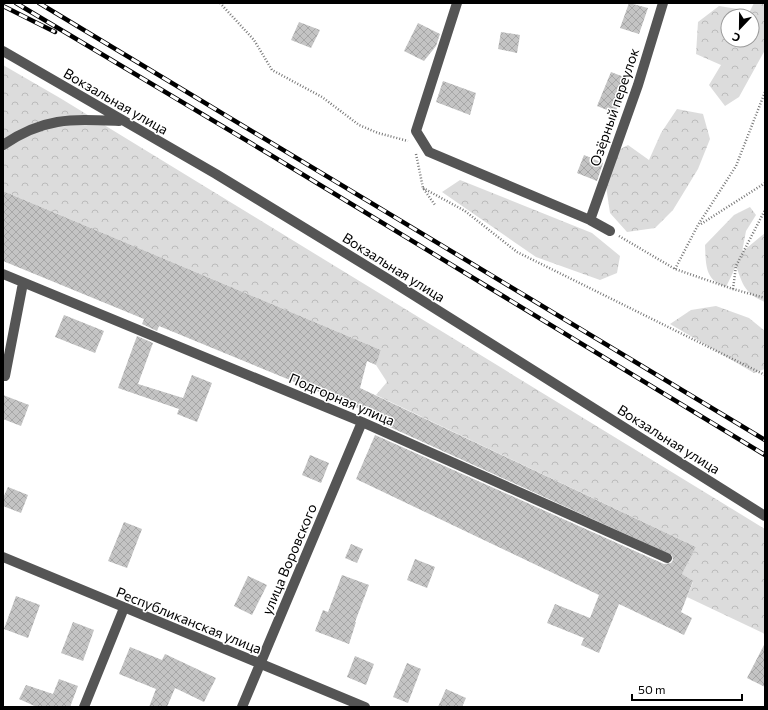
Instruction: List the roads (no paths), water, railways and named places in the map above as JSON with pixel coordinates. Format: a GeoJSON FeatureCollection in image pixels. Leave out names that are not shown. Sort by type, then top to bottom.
{"type":"FeatureCollection","features":[{"type":"Feature","properties":{"kind":"street"},"geometry":{"type":"LineString","coordinates":[[457,3],[416,131],[429,152],[590,220],[610,231]]}},
{"type":"Feature","properties":{"kind":"street","name":"Озёрный переулок"},"geometry":{"type":"LineString","coordinates":[[590,220],[638,85],[663,3]]}},
{"type":"Feature","properties":{"kind":"street","name":"Вокзальная улица"},"geometry":{"type":"LineString","coordinates":[[3,52],[216,174],[388,279],[765,516]]}},
{"type":"Feature","properties":{"kind":"street"},"geometry":{"type":"LineString","coordinates":[[3,145],[27,131],[50,122],[78,119],[122,121]]}},
{"type":"Feature","properties":{"kind":"street","name":"Подгорная улица"},"geometry":{"type":"LineString","coordinates":[[3,274],[362,422],[667,558]]}},
{"type":"Feature","properties":{"kind":"street"},"geometry":{"type":"LineString","coordinates":[[5,376],[23,283]]}},
{"type":"Feature","properties":{"kind":"street","name":"улица Воровского"},"geometry":{"type":"LineString","coordinates":[[242,707],[362,422]]}},
{"type":"Feature","properties":{"kind":"street","name":"Республиканская улица"},"geometry":{"type":"LineString","coordinates":[[3,557],[365,707]]}},
{"type":"Feature","properties":{"kind":"street"},"geometry":{"type":"LineString","coordinates":[[84,707],[124,608]]}},
{"type":"Feature","properties":{"kind":"railway"},"geometry":{"type":"LineString","coordinates":[[16,3],[269,154],[765,455]]}},
{"type":"Feature","properties":{"kind":"railway"},"geometry":{"type":"LineString","coordinates":[[39,3],[765,440]]}},
{"type":"Feature","properties":{"kind":"railway"},"geometry":{"type":"LineString","coordinates":[[3,6],[55,32]]}}]}
